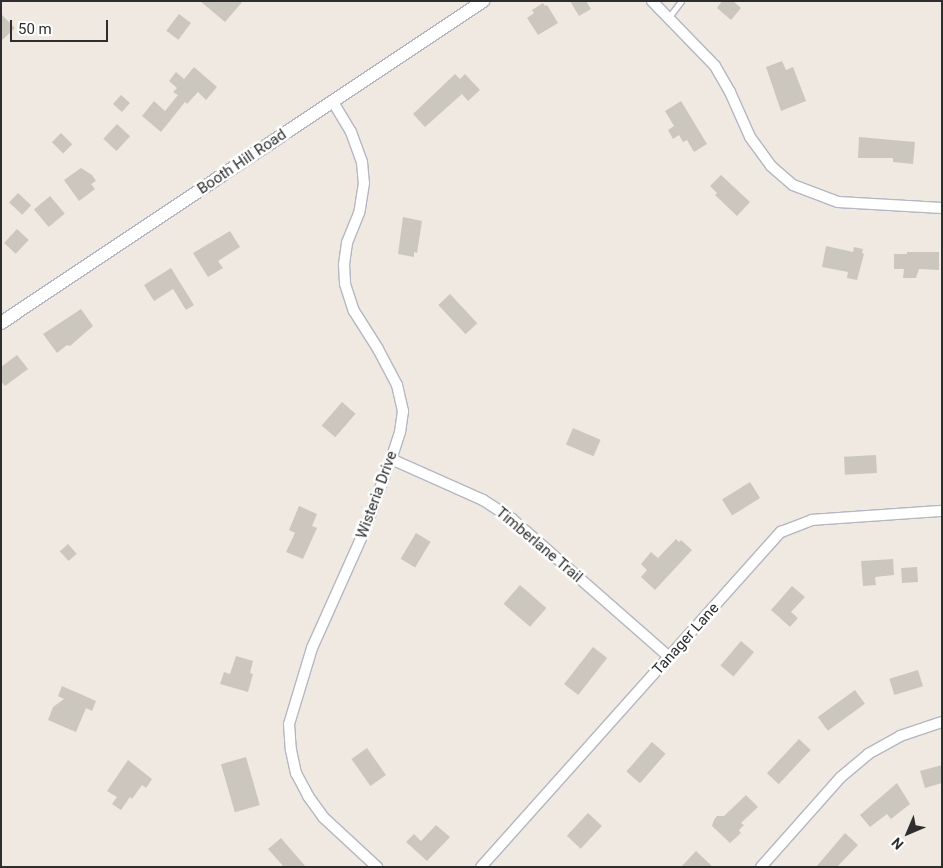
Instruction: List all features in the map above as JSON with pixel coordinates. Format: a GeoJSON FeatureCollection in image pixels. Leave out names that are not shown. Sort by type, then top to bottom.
{"type":"FeatureCollection","features":[{"type":"Feature","properties":{"kind":"street","name":"Booth Hill Road"},"geometry":{"type":"LineString","coordinates":[[1,323],[483,1]]}},
{"type":"Feature","properties":{"kind":"street"},"geometry":{"type":"LineString","coordinates":[[652,1],[715,66],[730,92],[750,137],[771,166],[793,185],[838,202],[942,208]]}},
{"type":"Feature","properties":{"kind":"street","name":"Wisteria Drive"},"geometry":{"type":"LineString","coordinates":[[333,102],[351,132],[362,162],[364,183],[359,213],[347,243],[344,264],[345,284],[354,311],[378,349],[397,385],[403,411],[400,432],[391,458],[363,534],[312,648],[295,698],[289,724],[291,750],[296,773],[308,796],[323,817],[376,867]]}},
{"type":"Feature","properties":{"kind":"street","name":"Timberlane Trail"},"geometry":{"type":"LineString","coordinates":[[391,458],[483,500],[512,519],[670,658]]}},
{"type":"Feature","properties":{"kind":"street","name":"Tanager Lane"},"geometry":{"type":"LineString","coordinates":[[481,867],[670,658],[780,532],[812,520],[942,510]]}},
{"type":"Feature","properties":{"kind":"street"},"geometry":{"type":"LineString","coordinates":[[761,867],[841,777],[868,754],[900,736],[942,722]]}},
{"type":"Feature","properties":{"kind":"lane"},"geometry":{"type":"LineString","coordinates":[[669,17],[681,1]]}},
{"type":"Feature","properties":{"kind":"building"},"geometry":{"type":"Polygon","coordinates":[[[200,1],[243,1],[225,22],[200,1]]]}},
{"type":"Feature","properties":{"kind":"building"},"geometry":{"type":"Polygon","coordinates":[[[570,1],[586,1],[591,9],[579,16],[570,1]]]}},
{"type":"Feature","properties":{"kind":"building"},"geometry":{"type":"Polygon","coordinates":[[[722,1],[733,1],[741,8],[731,20],[717,8],[722,1]]]}},
{"type":"Feature","properties":{"kind":"building"},"geometry":{"type":"Polygon","coordinates":[[[543,3],[545,6],[547,5],[558,23],[538,35],[527,18],[534,13],[532,10],[543,3]]]}},
{"type":"Feature","properties":{"kind":"building"},"geometry":{"type":"Polygon","coordinates":[[[1,14],[15,28],[1,41],[1,14]]]}},
{"type":"Feature","properties":{"kind":"building"},"geometry":{"type":"Polygon","coordinates":[[[179,14],[191,23],[178,40],[166,31],[179,14]]]}},
{"type":"Feature","properties":{"kind":"building"},"geometry":{"type":"Polygon","coordinates":[[[782,61],[786,70],[793,67],[806,101],[781,111],[766,67],[782,61]]]}},
{"type":"Feature","properties":{"kind":"building"},"geometry":{"type":"Polygon","coordinates":[[[194,67],[217,87],[206,100],[198,92],[187,104],[185,102],[161,132],[142,116],[154,101],[165,111],[178,95],[173,92],[177,88],[169,81],[176,72],[184,79],[194,67]]]}},
{"type":"Feature","properties":{"kind":"building"},"geometry":{"type":"Polygon","coordinates":[[[455,74],[460,79],[465,74],[480,90],[468,101],[462,94],[425,127],[413,114],[455,74]]]}},
{"type":"Feature","properties":{"kind":"building"},"geometry":{"type":"Polygon","coordinates":[[[121,95],[130,103],[122,112],[113,104],[121,95]]]}},
{"type":"Feature","properties":{"kind":"building"},"geometry":{"type":"Polygon","coordinates":[[[681,101],[707,144],[694,152],[687,140],[683,142],[679,135],[673,139],[668,130],[674,126],[665,111],[681,101]]]}},
{"type":"Feature","properties":{"kind":"building"},"geometry":{"type":"Polygon","coordinates":[[[117,124],[130,136],[117,151],[103,139],[117,124]]]}},
{"type":"Feature","properties":{"kind":"building"},"geometry":{"type":"Polygon","coordinates":[[[61,133],[72,144],[63,154],[52,142],[61,133]]]}},
{"type":"Feature","properties":{"kind":"building"},"geometry":{"type":"Polygon","coordinates":[[[859,137],[915,142],[913,164],[893,162],[893,158],[858,158],[859,137]]]}},
{"type":"Feature","properties":{"kind":"building"},"geometry":{"type":"Polygon","coordinates":[[[81,168],[92,175],[96,181],[91,184],[95,189],[79,201],[64,180],[81,168]]]}},
{"type":"Feature","properties":{"kind":"building"},"geometry":{"type":"Polygon","coordinates":[[[721,175],[750,202],[737,216],[715,195],[717,193],[710,186],[721,175]]]}},
{"type":"Feature","properties":{"kind":"building"},"geometry":{"type":"Polygon","coordinates":[[[18,193],[31,205],[22,215],[9,203],[18,193]]]}},
{"type":"Feature","properties":{"kind":"building"},"geometry":{"type":"Polygon","coordinates":[[[50,196],[65,214],[49,227],[34,209],[50,196]]]}},
{"type":"Feature","properties":{"kind":"building"},"geometry":{"type":"Polygon","coordinates":[[[403,217],[422,221],[417,253],[414,252],[414,257],[398,254],[403,217]]]}},
{"type":"Feature","properties":{"kind":"building"},"geometry":{"type":"Polygon","coordinates":[[[17,229],[29,240],[16,254],[4,243],[17,229]]]}},
{"type":"Feature","properties":{"kind":"building"},"geometry":{"type":"Polygon","coordinates":[[[230,231],[240,247],[218,261],[223,268],[208,277],[193,253],[230,231]]]}},
{"type":"Feature","properties":{"kind":"building"},"geometry":{"type":"Polygon","coordinates":[[[826,246],[853,252],[854,247],[863,249],[862,253],[864,254],[857,280],[847,278],[848,272],[822,267],[826,246]]]}},
{"type":"Feature","properties":{"kind":"building"},"geometry":{"type":"Polygon","coordinates":[[[907,252],[939,252],[939,270],[919,269],[916,278],[903,278],[904,269],[894,269],[894,254],[907,254],[907,252]]]}},
{"type":"Feature","properties":{"kind":"building"},"geometry":{"type":"Polygon","coordinates":[[[171,268],[194,305],[186,310],[173,289],[154,301],[144,285],[171,268]]]}},
{"type":"Feature","properties":{"kind":"building"},"geometry":{"type":"Polygon","coordinates":[[[450,294],[477,323],[466,334],[438,305],[450,294]]]}},
{"type":"Feature","properties":{"kind":"building"},"geometry":{"type":"Polygon","coordinates":[[[81,309],[93,326],[70,346],[67,345],[57,353],[43,334],[81,309]]]}},
{"type":"Feature","properties":{"kind":"building"},"geometry":{"type":"Polygon","coordinates":[[[17,355],[28,369],[5,386],[1,381],[1,367],[17,355]]]}},
{"type":"Feature","properties":{"kind":"building"},"geometry":{"type":"Polygon","coordinates":[[[342,402],[356,414],[335,437],[322,425],[342,402]]]}},
{"type":"Feature","properties":{"kind":"building"},"geometry":{"type":"Polygon","coordinates":[[[573,428],[601,440],[594,456],[566,445],[573,428]]]}},
{"type":"Feature","properties":{"kind":"building"},"geometry":{"type":"Polygon","coordinates":[[[876,455],[877,473],[845,475],[844,457],[876,455]]]}},
{"type":"Feature","properties":{"kind":"building"},"geometry":{"type":"Polygon","coordinates":[[[750,482],[760,498],[732,516],[722,499],[750,482]]]}},
{"type":"Feature","properties":{"kind":"building"},"geometry":{"type":"Polygon","coordinates":[[[299,506],[317,514],[312,526],[317,528],[303,559],[286,552],[295,533],[289,530],[299,506]]]}},
{"type":"Feature","properties":{"kind":"building"},"geometry":{"type":"Polygon","coordinates":[[[416,533],[431,542],[415,567],[401,559],[416,533]]]}},
{"type":"Feature","properties":{"kind":"building"},"geometry":{"type":"Polygon","coordinates":[[[676,539],[679,542],[681,540],[692,550],[655,590],[641,577],[647,570],[641,564],[651,552],[658,558],[676,539]]]}},
{"type":"Feature","properties":{"kind":"building"},"geometry":{"type":"Polygon","coordinates":[[[68,544],[77,554],[69,561],[60,551],[68,544]]]}},
{"type":"Feature","properties":{"kind":"building"},"geometry":{"type":"Polygon","coordinates":[[[893,559],[894,575],[875,577],[876,585],[863,586],[861,561],[893,559]]]}},
{"type":"Feature","properties":{"kind":"building"},"geometry":{"type":"Polygon","coordinates":[[[917,567],[918,582],[902,583],[901,568],[917,567]]]}},
{"type":"Feature","properties":{"kind":"building"},"geometry":{"type":"Polygon","coordinates":[[[520,585],[546,608],[530,627],[504,604],[520,585]]]}},
{"type":"Feature","properties":{"kind":"building"},"geometry":{"type":"Polygon","coordinates":[[[792,586],[805,597],[791,612],[798,618],[790,627],[771,610],[792,586]]]}},
{"type":"Feature","properties":{"kind":"building"},"geometry":{"type":"Polygon","coordinates":[[[741,641],[754,652],[733,676],[720,666],[741,641]]]}},
{"type":"Feature","properties":{"kind":"building"},"geometry":{"type":"Polygon","coordinates":[[[593,647],[607,658],[578,695],[564,684],[593,647]]]}},
{"type":"Feature","properties":{"kind":"building"},"geometry":{"type":"Polygon","coordinates":[[[236,656],[253,661],[250,673],[253,674],[248,692],[220,684],[224,672],[230,674],[236,656]]]}},
{"type":"Feature","properties":{"kind":"building"},"geometry":{"type":"Polygon","coordinates":[[[918,670],[923,686],[894,695],[889,679],[918,670]]]}},
{"type":"Feature","properties":{"kind":"building"},"geometry":{"type":"Polygon","coordinates":[[[62,686],[96,701],[92,711],[86,708],[76,732],[48,720],[53,707],[64,699],[58,696],[62,686]]]}},
{"type":"Feature","properties":{"kind":"building"},"geometry":{"type":"Polygon","coordinates":[[[855,690],[865,704],[828,731],[818,717],[855,690]]]}},
{"type":"Feature","properties":{"kind":"building"},"geometry":{"type":"Polygon","coordinates":[[[799,739],[811,750],[779,784],[767,773],[799,739]]]}},
{"type":"Feature","properties":{"kind":"building"},"geometry":{"type":"Polygon","coordinates":[[[652,742],[666,754],[640,783],[626,771],[652,742]]]}},
{"type":"Feature","properties":{"kind":"building"},"geometry":{"type":"Polygon","coordinates":[[[367,748],[386,775],[370,786],[351,759],[367,748]]]}},
{"type":"Feature","properties":{"kind":"building"},"geometry":{"type":"Polygon","coordinates":[[[246,757],[260,805],[235,812],[221,764],[246,757]]]}},
{"type":"Feature","properties":{"kind":"building"},"geometry":{"type":"Polygon","coordinates":[[[128,760],[152,779],[146,788],[142,785],[132,799],[130,797],[121,810],[112,804],[117,797],[107,791],[128,760]]]}},
{"type":"Feature","properties":{"kind":"building"},"geometry":{"type":"Polygon","coordinates":[[[942,765],[942,783],[925,788],[920,771],[942,765]]]}},
{"type":"Feature","properties":{"kind":"building"},"geometry":{"type":"Polygon","coordinates":[[[897,783],[910,804],[891,819],[887,814],[870,827],[860,815],[897,783]]]}},
{"type":"Feature","properties":{"kind":"building"},"geometry":{"type":"Polygon","coordinates":[[[746,795],[758,807],[741,823],[744,825],[739,830],[741,833],[730,843],[712,826],[714,820],[717,816],[724,816],[746,795]]]}},
{"type":"Feature","properties":{"kind":"building"},"geometry":{"type":"Polygon","coordinates":[[[588,813],[602,826],[581,849],[567,836],[588,813]]]}},
{"type":"Feature","properties":{"kind":"building"},"geometry":{"type":"Polygon","coordinates":[[[436,825],[450,837],[427,861],[406,842],[414,834],[421,841],[436,825]]]}},
{"type":"Feature","properties":{"kind":"building"},"geometry":{"type":"Polygon","coordinates":[[[845,833],[858,845],[837,867],[816,867],[845,833]]]}},
{"type":"Feature","properties":{"kind":"building"},"geometry":{"type":"Polygon","coordinates":[[[281,838],[306,867],[284,867],[268,849],[281,838]]]}},
{"type":"Feature","properties":{"kind":"building"},"geometry":{"type":"Polygon","coordinates":[[[696,851],[713,867],[681,867],[696,851]]]}}]}
